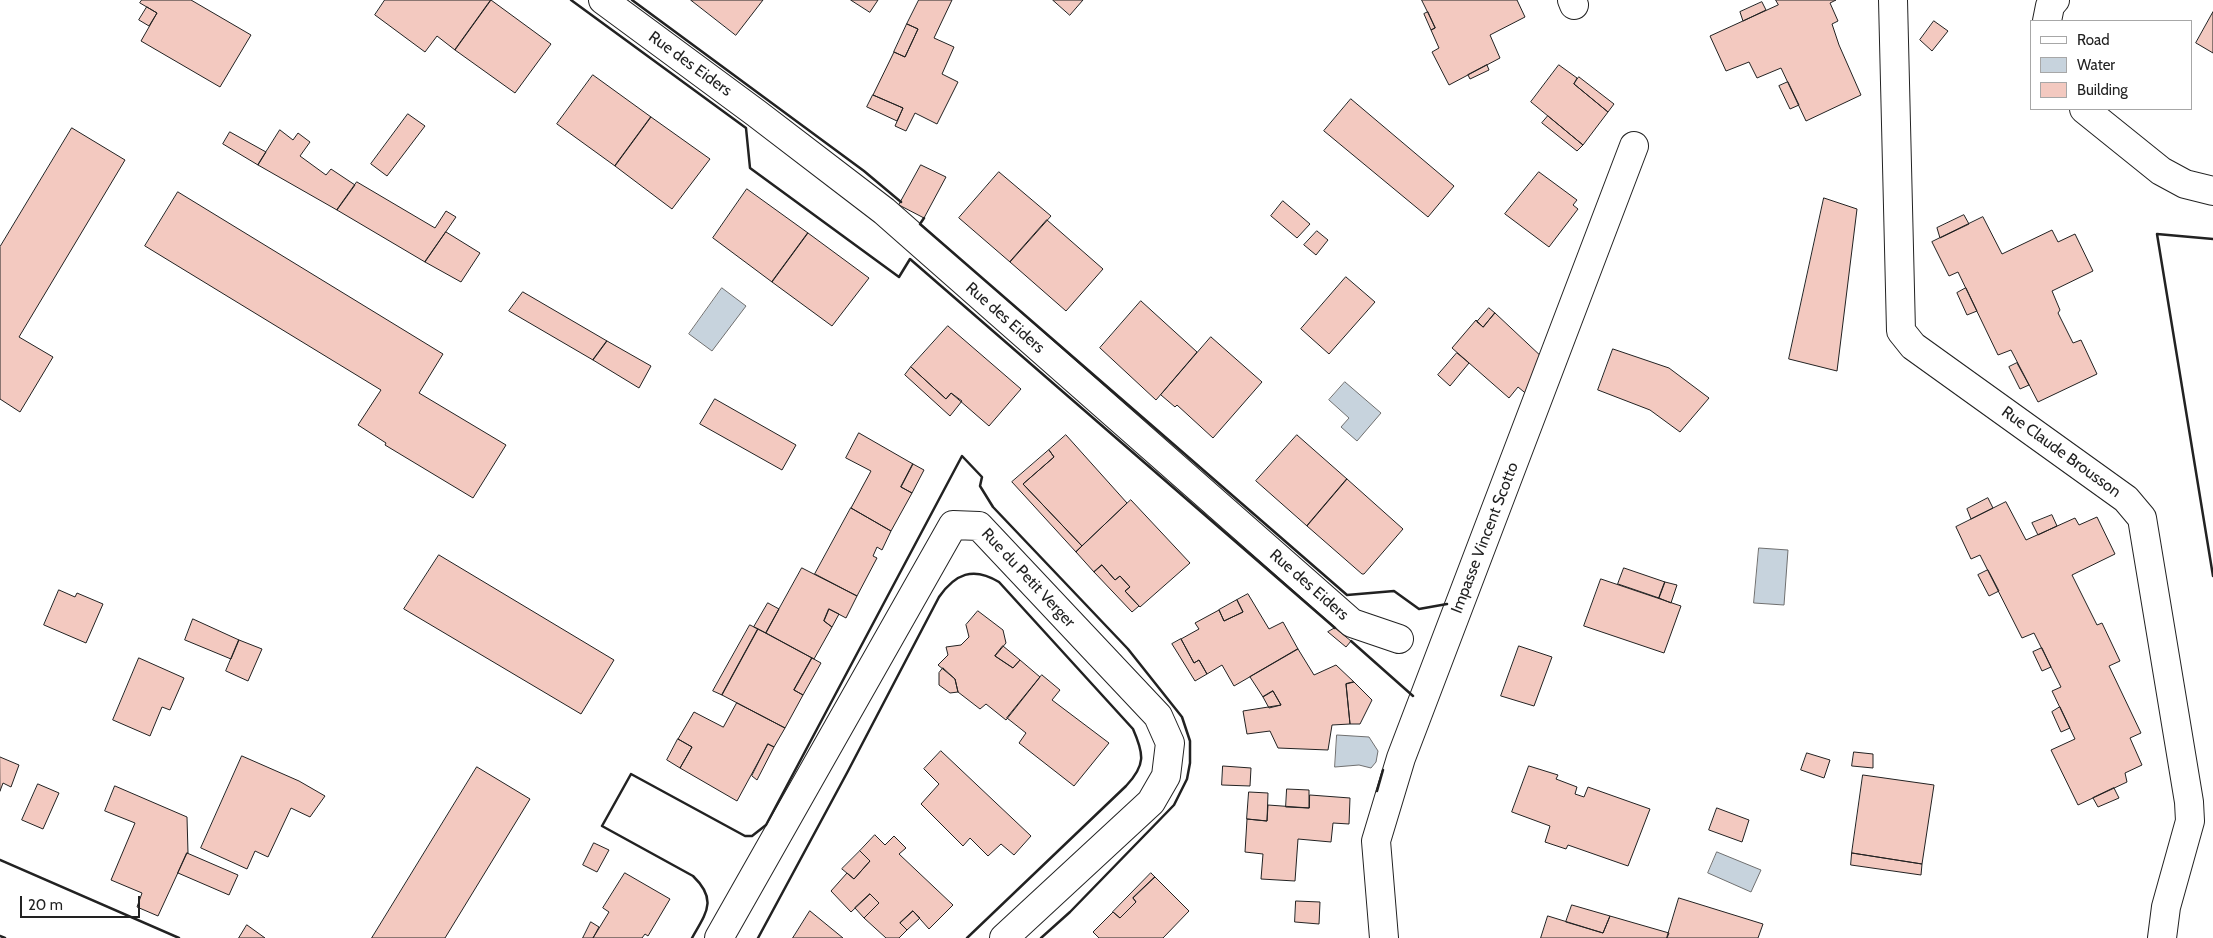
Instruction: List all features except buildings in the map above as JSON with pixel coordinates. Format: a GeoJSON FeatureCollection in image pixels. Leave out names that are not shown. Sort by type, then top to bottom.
{"type":"FeatureCollection","features":[{"type":"Feature","properties":{"kind":"street","name":"Rue des Eiders"},"geometry":{"type":"LineString","coordinates":[[604,0],[756,112],[884,211],[1352,623],[1399,639]]}},
{"type":"Feature","properties":{"kind":"street","name":"Rue Claude Brousson"},"geometry":{"type":"LineString","coordinates":[[1893,0],[1901,331],[1913,346],[2126,500],[2142,518],[2189,802],[2190,821],[2166,907],[2162,938]]}},
{"type":"Feature","properties":{"kind":"street"},"geometry":{"type":"LineString","coordinates":[[2047,20],[2050,6],[2055,0]]}},
{"type":"Feature","properties":{"kind":"street"},"geometry":{"type":"LineString","coordinates":[[2085,110],[2161,171],[2185,184],[2213,191]]}},
{"type":"Feature","properties":{"kind":"street","name":"Impasse Vincent Scotto"},"geometry":{"type":"LineString","coordinates":[[1384,938],[1376,841],[1401,758],[1634,146]]}},
{"type":"Feature","properties":{"kind":"street","name":"Rue du Petit Verger"},"geometry":{"type":"LineString","coordinates":[[719,938],[953,525],[979,526],[1158,716],[1170,743],[1166,776],[1151,802],[1004,938]]}},
{"type":"Feature","properties":{"kind":"water"},"geometry":{"type":"Polygon","coordinates":[[[722,288],[746,306],[712,351],[689,334],[722,288]]]}},
{"type":"Feature","properties":{"kind":"water"},"geometry":{"type":"Polygon","coordinates":[[[1345,382],[1381,413],[1357,441],[1341,427],[1349,418],[1329,400],[1345,382]]]}},
{"type":"Feature","properties":{"kind":"water"},"geometry":{"type":"Polygon","coordinates":[[[1759,548],[1788,550],[1784,605],[1754,603],[1759,548]]]}},
{"type":"Feature","properties":{"kind":"water"},"geometry":{"type":"Polygon","coordinates":[[[1337,735],[1369,737],[1378,751],[1376,762],[1371,768],[1359,765],[1335,767],[1337,735]]]}},
{"type":"Feature","properties":{"kind":"water"},"geometry":{"type":"Polygon","coordinates":[[[1717,852],[1761,870],[1751,892],[1708,873],[1717,852]]]}},
{"type":"Feature","properties":{"kind":"wall"},"geometry":{"type":"LineString","coordinates":[[571,0],[746,128],[750,168],[899,277],[910,259],[1335,628]]}},
{"type":"Feature","properties":{"kind":"wall"},"geometry":{"type":"LineString","coordinates":[[632,0],[864,171],[901,202]]}},
{"type":"Feature","properties":{"kind":"wall"},"geometry":{"type":"LineString","coordinates":[[924,218],[920,224],[1347,595],[1394,591],[1419,609],[1447,604]]}},
{"type":"Feature","properties":{"kind":"wall"},"geometry":{"type":"LineString","coordinates":[[2213,239],[2157,234],[2213,576]]}},
{"type":"Feature","properties":{"kind":"wall"},"geometry":{"type":"LineString","coordinates":[[692,938],[702,921],[707,907],[705,892],[701,885],[693,876],[602,826],[631,774],[745,836],[752,836],[766,825],[962,456],[982,477],[980,486],[993,507],[1128,649],[1182,717],[1190,741],[1190,763],[1187,779],[1174,805],[1070,912],[1041,938]]}},
{"type":"Feature","properties":{"kind":"wall"},"geometry":{"type":"LineString","coordinates":[[758,938],[939,597],[958,578],[965,575],[981,574],[999,582],[1133,729],[1141,752],[1141,759],[1137,772],[1126,786],[967,938]]}},
{"type":"Feature","properties":{"kind":"wall"},"geometry":{"type":"LineString","coordinates":[[1351,641],[1413,696]]}},
{"type":"Feature","properties":{"kind":"wall"},"geometry":{"type":"LineString","coordinates":[[1377,791],[1383,770]]}},
{"type":"Feature","properties":{"kind":"wall"},"geometry":{"type":"LineString","coordinates":[[0,860],[179,938]]}},
{"type":"Feature","properties":{"kind":"wall"},"geometry":{"type":"LineString","coordinates":[[0,936],[5,938]]}}]}
